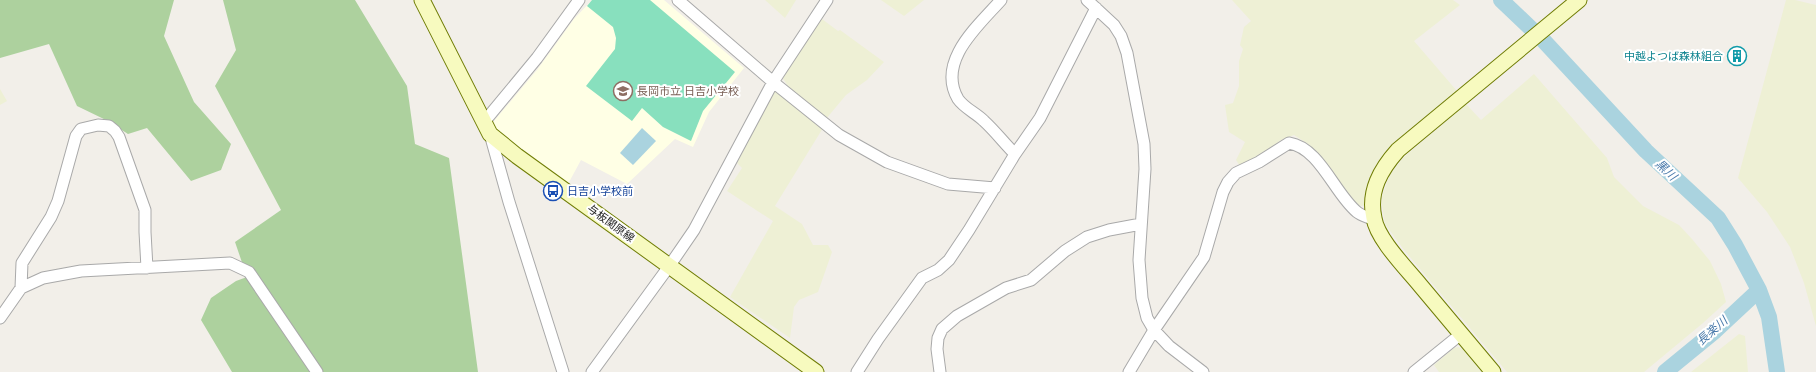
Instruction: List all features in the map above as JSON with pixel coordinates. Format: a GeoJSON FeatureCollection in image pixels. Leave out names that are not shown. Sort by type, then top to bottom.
{"type":"FeatureCollection","features":[{"type":"Feature","properties":{"kind":"main road","name":"与板関原線"},"geometry":{"type":"LineString","coordinates":[[422,0],[487,128],[517,156],[670,265],[816,372]]}},
{"type":"Feature","properties":{"kind":"main road"},"geometry":{"type":"LineString","coordinates":[[1493,372],[1390,248],[1374,220],[1372,208],[1374,187],[1390,158],[1398,150],[1552,24],[1579,0]]}},
{"type":"Feature","properties":{"kind":"street"},"geometry":{"type":"LineString","coordinates":[[678,0],[773,82],[839,135],[887,162],[948,184],[995,188]]}},
{"type":"Feature","properties":{"kind":"street"},"geometry":{"type":"LineString","coordinates":[[592,372],[694,230],[773,82],[827,0]]}},
{"type":"Feature","properties":{"kind":"street"},"geometry":{"type":"LineString","coordinates":[[1001,0],[958,52],[952,77],[958,99],[984,121],[1015,154]]}},
{"type":"Feature","properties":{"kind":"street"},"geometry":{"type":"LineString","coordinates":[[1087,0],[1114,25],[1121,36],[1127,53],[1144,144],[1145,168],[1139,260],[1142,298],[1147,318],[1154,330],[1170,346],[1203,372]]}},
{"type":"Feature","properties":{"kind":"street"},"geometry":{"type":"LineString","coordinates":[[563,372],[487,128],[576,1]]}},
{"type":"Feature","properties":{"kind":"street"},"geometry":{"type":"LineString","coordinates":[[857,372],[878,339],[922,278],[938,270],[949,260],[1015,154],[1040,118],[1096,8]]}},
{"type":"Feature","properties":{"kind":"street"},"geometry":{"type":"LineString","coordinates":[[21,288],[22,263],[51,217],[58,201],[76,136],[81,129],[98,125],[109,126],[115,131],[134,175],[145,210],[147,268]]}},
{"type":"Feature","properties":{"kind":"street"},"geometry":{"type":"LineString","coordinates":[[1129,372],[1154,330],[1204,257],[1223,192],[1228,182],[1236,173],[1259,162],[1289,143],[1302,146],[1312,155],[1357,212],[1374,220]]}},
{"type":"Feature","properties":{"kind":"street"},"geometry":{"type":"LineString","coordinates":[[940,372],[937,349],[938,338],[942,329],[956,316],[1006,288],[1031,280],[1064,251],[1087,237],[1109,230],[1141,224]]}},
{"type":"Feature","properties":{"kind":"street"},"geometry":{"type":"LineString","coordinates":[[0,318],[21,288],[43,278],[81,271],[230,263],[249,272],[317,372]]}},
{"type":"Feature","properties":{"kind":"street"},"geometry":{"type":"LineString","coordinates":[[1414,372],[1461,334]]}},
{"type":"Feature","properties":{"kind":"shaded area","name":"長岡市立 日吉小学校"},"geometry":{"type":"Polygon","coordinates":[[[592,0],[664,0],[744,68],[709,112],[693,147],[675,139],[627,184],[581,160],[568,184],[494,128],[494,121],[537,70],[574,19],[592,0]]]}},
{"type":"Feature","properties":{"kind":"shaded area"},"geometry":{"type":"Polygon","coordinates":[[[765,0],[796,0],[785,18],[765,0]]]}},
{"type":"Feature","properties":{"kind":"shaded area"},"geometry":{"type":"Polygon","coordinates":[[[881,0],[924,0],[904,16],[881,0]]]}},
{"type":"Feature","properties":{"kind":"shaded area"},"geometry":{"type":"Polygon","coordinates":[[[1232,0],[1453,0],[1460,5],[1414,41],[1457,91],[1433,110],[1383,156],[1374,168],[1369,181],[1365,196],[1366,205],[1357,205],[1308,144],[1294,135],[1281,140],[1265,152],[1240,166],[1236,160],[1245,142],[1229,132],[1225,105],[1233,103],[1239,86],[1239,61],[1243,49],[1240,45],[1244,27],[1251,21],[1232,0]]]}},
{"type":"Feature","properties":{"kind":"shaded area"},"geometry":{"type":"Polygon","coordinates":[[[1786,0],[1795,0],[1816,5],[1816,326],[1804,283],[1790,247],[1767,212],[1738,178],[1786,0]]]}},
{"type":"Feature","properties":{"kind":"shaded area"},"geometry":{"type":"Polygon","coordinates":[[[822,19],[838,31],[840,30],[884,62],[867,80],[846,95],[826,119],[790,89],[782,77],[822,19]]]}},
{"type":"Feature","properties":{"kind":"shaded area"},"geometry":{"type":"Polygon","coordinates":[[[1534,74],[1607,158],[1614,177],[1643,206],[1679,225],[1710,261],[1721,284],[1726,302],[1644,372],[1507,372],[1404,250],[1385,224],[1381,199],[1390,174],[1404,157],[1466,104],[1481,120],[1534,74]]]}},
{"type":"Feature","properties":{"kind":"shaded area"},"geometry":{"type":"Polygon","coordinates":[[[0,89],[7,101],[0,105],[0,89]]]}},
{"type":"Feature","properties":{"kind":"shaded area"},"geometry":{"type":"Polygon","coordinates":[[[773,91],[777,91],[823,128],[775,206],[802,224],[813,245],[828,245],[832,252],[818,292],[799,300],[794,307],[790,338],[730,297],[773,221],[727,191],[742,168],[737,163],[773,91]]]}},
{"type":"Feature","properties":{"kind":"shaded area"},"geometry":{"type":"Polygon","coordinates":[[[1739,334],[1745,336],[1748,372],[1691,372],[1739,334]]]}},
{"type":"Feature","properties":{"kind":"shaded area"},"geometry":{"type":"Polygon","coordinates":[[[1458,347],[1466,350],[1484,372],[1439,372],[1434,365],[1454,348],[1458,347]]]}},
{"type":"Feature","properties":{"kind":"green space"},"geometry":{"type":"Polygon","coordinates":[[[0,0],[174,0],[164,36],[194,102],[231,144],[221,170],[191,181],[147,128],[128,134],[108,121],[77,106],[49,44],[0,58],[0,0]]]}},
{"type":"Feature","properties":{"kind":"green space"},"geometry":{"type":"Polygon","coordinates":[[[223,0],[355,0],[407,86],[415,144],[449,158],[478,372],[232,372],[201,320],[211,298],[236,281],[247,277],[235,242],[281,210],[215,86],[236,50],[223,0]]]}},
{"type":"Feature","properties":{"kind":"green space"},"geometry":{"type":"Polygon","coordinates":[[[592,0],[650,0],[735,72],[703,111],[691,141],[663,127],[642,108],[632,121],[586,86],[615,49],[616,38],[613,27],[587,6],[592,0]]]}},
{"type":"Feature","properties":{"kind":"water"},"geometry":{"type":"Polygon","coordinates":[[[642,128],[656,141],[633,165],[620,153],[642,128]]]}},
{"type":"Feature","properties":{"kind":"waterway","name":"黒川"},"geometry":{"type":"LineString","coordinates":[[1501,0],[1543,40],[1646,151],[1718,218],[1735,245],[1759,290],[1769,317],[1777,372]]}},
{"type":"Feature","properties":{"kind":"waterway","name":"長楽川"},"geometry":{"type":"LineString","coordinates":[[1665,372],[1715,331],[1759,290]]}},
{"type":"Feature","properties":{"kind":"place","name":"中越よつば森林組合"},"geometry":{"type":"Point","coordinates":[1737,56]}},
{"type":"Feature","properties":{"kind":"place","name":"長岡市立 日吉小学校"},"geometry":{"type":"Point","coordinates":[623,91]}},
{"type":"Feature","properties":{"kind":"place","name":"日吉小学校前"},"geometry":{"type":"Point","coordinates":[553,191]}}]}
